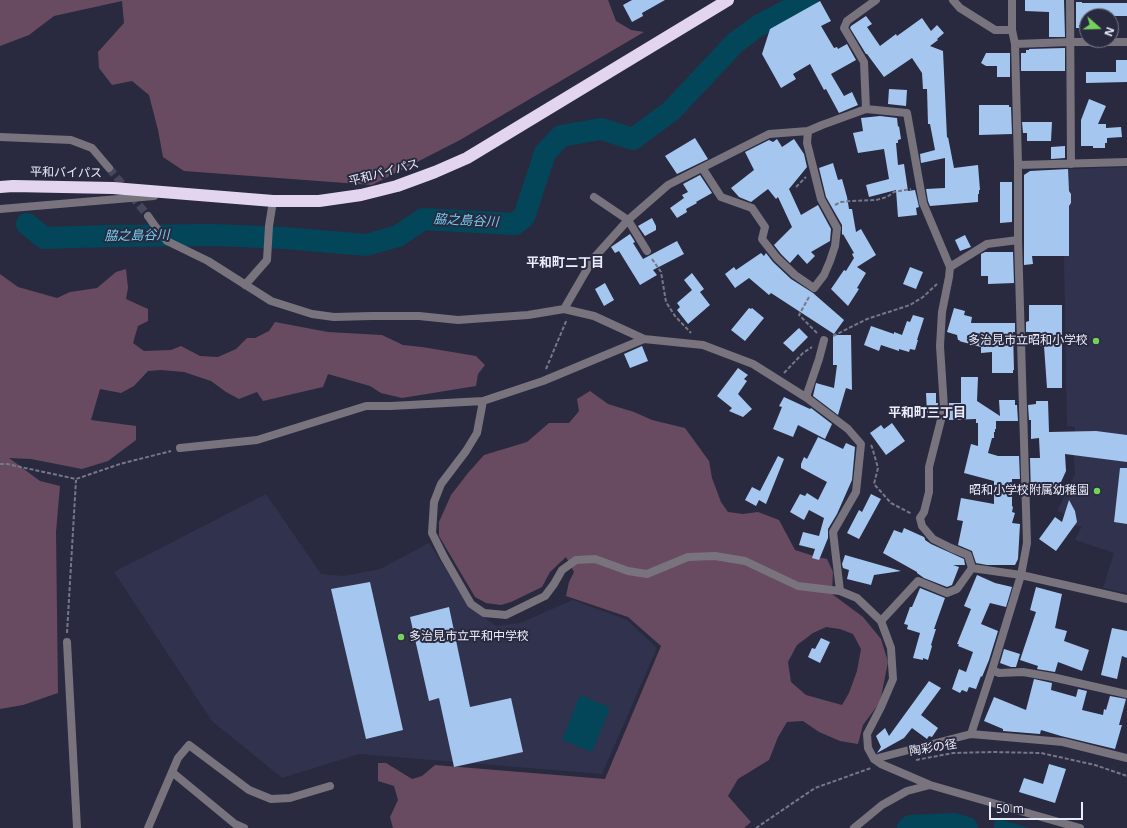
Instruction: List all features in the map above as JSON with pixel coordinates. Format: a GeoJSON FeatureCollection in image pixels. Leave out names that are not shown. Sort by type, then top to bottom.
{"type":"FeatureCollection","features":[{"type":"Feature","properties":{"kind":"highway","name":"平和バイパス"},"geometry":{"type":"LineString","coordinates":[[0,187],[113,188],[273,201],[319,202],[361,195],[397,186],[467,158],[728,0]]}},
{"type":"Feature","properties":{"kind":"street"},"geometry":{"type":"LineString","coordinates":[[866,109],[864,62],[844,28],[847,21],[876,0]]}},
{"type":"Feature","properties":{"kind":"street"},"geometry":{"type":"LineString","coordinates":[[953,0],[960,8],[995,30],[1012,30]]}},
{"type":"Feature","properties":{"kind":"street"},"geometry":{"type":"LineString","coordinates":[[971,734],[1021,575],[1027,542],[1018,240],[1015,44],[1012,30],[1012,0]]}},
{"type":"Feature","properties":{"kind":"street"},"geometry":{"type":"LineString","coordinates":[[1070,0],[1071,164]]}},
{"type":"Feature","properties":{"kind":"street"},"geometry":{"type":"LineString","coordinates":[[1015,44],[1127,42]]}},
{"type":"Feature","properties":{"kind":"street"},"geometry":{"type":"LineString","coordinates":[[567,310],[593,259],[628,220],[668,185],[703,169],[769,134],[808,131],[866,109],[907,113],[923,203],[950,267],[950,277],[942,312],[940,346],[944,408],[929,467],[929,492],[924,512],[920,518],[922,526],[933,539],[968,555],[972,568]]}},
{"type":"Feature","properties":{"kind":"street"},"geometry":{"type":"LineString","coordinates":[[703,169],[721,197],[752,208],[765,227],[762,240],[777,258],[795,275],[814,288],[824,275],[835,246],[836,228],[821,199],[807,143],[808,131]]}},
{"type":"Feature","properties":{"kind":"street"},"geometry":{"type":"LineString","coordinates":[[0,137],[71,140],[92,148],[109,168]]}},
{"type":"Feature","properties":{"kind":"street"},"geometry":{"type":"LineString","coordinates":[[1018,165],[1127,162]]}},
{"type":"Feature","properties":{"kind":"street"},"geometry":{"type":"LineString","coordinates":[[0,183],[13,186]]}},
{"type":"Feature","properties":{"kind":"street"},"geometry":{"type":"LineString","coordinates":[[0,209],[185,193]]}},
{"type":"Feature","properties":{"kind":"street"},"geometry":{"type":"LineString","coordinates":[[594,197],[628,220],[647,251]]}},
{"type":"Feature","properties":{"kind":"street"},"geometry":{"type":"LineString","coordinates":[[245,285],[267,260],[269,226],[273,201]]}},
{"type":"Feature","properties":{"kind":"street"},"geometry":{"type":"LineString","coordinates":[[148,216],[154,226],[167,241],[208,261],[271,301],[312,314],[334,317],[419,316],[458,320],[528,315],[567,310],[594,316],[644,339],[702,345],[753,364],[807,398],[848,430],[861,444],[856,492],[833,532],[840,591]]}},
{"type":"Feature","properties":{"kind":"street"},"geometry":{"type":"LineString","coordinates":[[950,267],[987,244],[1018,240]]}},
{"type":"Feature","properties":{"kind":"street"},"geometry":{"type":"LineString","coordinates":[[180,448],[257,440],[366,406],[483,401],[543,381],[644,339]]}},
{"type":"Feature","properties":{"kind":"street"},"geometry":{"type":"LineString","coordinates":[[807,398],[824,340]]}},
{"type":"Feature","properties":{"kind":"street"},"geometry":{"type":"LineString","coordinates":[[483,401],[477,433],[466,451],[441,484],[436,496],[434,502],[432,533],[444,558],[471,604],[484,613],[506,615],[545,596],[562,570],[576,560],[594,560],[628,572],[647,574],[688,557],[715,556],[745,561],[798,586],[840,591],[857,598],[881,621],[891,648],[893,679],[882,707],[867,734],[868,748],[874,759],[881,764],[930,785],[1080,828]]}},
{"type":"Feature","properties":{"kind":"street"},"geometry":{"type":"LineString","coordinates":[[972,568],[1021,575],[1127,599]]}},
{"type":"Feature","properties":{"kind":"street"},"geometry":{"type":"LineString","coordinates":[[881,621],[918,581],[947,593],[957,589],[972,568]]}},
{"type":"Feature","properties":{"kind":"street"},"geometry":{"type":"LineString","coordinates":[[67,642],[77,828]]}},
{"type":"Feature","properties":{"kind":"street"},"geometry":{"type":"LineString","coordinates":[[992,670],[999,673],[1023,672],[1052,677],[1127,694]]}},
{"type":"Feature","properties":{"kind":"street"},"geometry":{"type":"LineString","coordinates":[[874,759],[971,734],[1063,742],[1127,758]]}},
{"type":"Feature","properties":{"kind":"street"},"geometry":{"type":"LineString","coordinates":[[148,828],[178,758],[189,745],[249,790],[271,799],[290,798],[330,786]]}},
{"type":"Feature","properties":{"kind":"street"},"geometry":{"type":"LineString","coordinates":[[172,772],[235,824],[244,828]]}},
{"type":"Feature","properties":{"kind":"street"},"geometry":{"type":"LineString","coordinates":[[854,828],[882,805],[907,791],[930,785]]}},
{"type":"Feature","properties":{"kind":"path"},"geometry":{"type":"LineString","coordinates":[[827,208],[841,202],[876,200],[887,197],[894,192],[920,187]]}},
{"type":"Feature","properties":{"kind":"path"},"geometry":{"type":"LineString","coordinates":[[647,251],[660,272],[666,302],[676,316],[702,345]]}},
{"type":"Feature","properties":{"kind":"path"},"geometry":{"type":"LineString","coordinates":[[778,380],[804,353],[824,340],[868,319],[910,305],[923,297],[950,267]]}},
{"type":"Feature","properties":{"kind":"path"},"geometry":{"type":"LineString","coordinates":[[814,288],[800,315],[824,340]]}},
{"type":"Feature","properties":{"kind":"path"},"geometry":{"type":"LineString","coordinates":[[543,381],[567,310]]}},
{"type":"Feature","properties":{"kind":"path"},"geometry":{"type":"LineString","coordinates":[[868,442],[872,447],[878,468],[874,484],[891,503],[920,518]]}},
{"type":"Feature","properties":{"kind":"path"},"geometry":{"type":"LineString","coordinates":[[0,464],[7,464],[76,479],[120,464],[180,448]]}},
{"type":"Feature","properties":{"kind":"path"},"geometry":{"type":"LineString","coordinates":[[67,642],[76,479]]}},
{"type":"Feature","properties":{"kind":"path","name":"陶彩の径"},"geometry":{"type":"LineString","coordinates":[[911,761],[953,753],[993,752],[1041,754],[1095,765],[1127,776]]}},
{"type":"Feature","properties":{"kind":"path"},"geometry":{"type":"LineString","coordinates":[[756,828],[815,788],[881,764]]}},
{"type":"Feature","properties":{"kind":"shaded area"},"geometry":{"type":"Polygon","coordinates":[[[0,0],[608,0],[616,21],[631,30],[644,32],[460,140],[372,185],[184,171],[163,157],[149,95],[132,81],[112,85],[99,68],[98,52],[124,23],[122,1],[54,16],[29,35],[0,46],[0,0]]]}},
{"type":"Feature","properties":{"kind":"shaded area","name":"多治見市立昭和小学校"},"geometry":{"type":"Polygon","coordinates":[[[1127,167],[1127,593],[1103,588],[1114,553],[1075,540],[1082,526],[1071,526],[1070,516],[1057,511],[1075,474],[1075,427],[1067,426],[1064,256],[1026,256],[1024,175],[1030,171],[1127,167]]]}},
{"type":"Feature","properties":{"kind":"shaded area"},"geometry":{"type":"Polygon","coordinates":[[[126,269],[128,288],[126,299],[148,309],[148,321],[138,326],[133,343],[144,351],[171,350],[181,346],[200,356],[218,357],[236,349],[247,338],[255,338],[269,331],[275,322],[328,332],[382,335],[403,345],[476,356],[485,365],[478,374],[476,386],[402,398],[381,393],[370,386],[328,374],[323,387],[263,401],[257,392],[239,399],[211,381],[184,372],[161,370],[148,371],[134,386],[121,393],[100,389],[91,420],[136,426],[136,440],[108,461],[82,469],[31,459],[9,458],[40,481],[60,486],[56,532],[58,693],[23,705],[0,709],[0,274],[18,287],[57,298],[70,292],[97,288],[116,272],[126,269]]]}},
{"type":"Feature","properties":{"kind":"shaded area"},"geometry":{"type":"Polygon","coordinates":[[[590,391],[608,404],[634,412],[652,420],[685,428],[709,461],[712,478],[721,502],[728,512],[743,514],[758,512],[779,520],[795,550],[827,559],[833,572],[832,594],[863,617],[881,639],[888,662],[880,702],[863,725],[858,744],[840,741],[819,732],[803,721],[787,722],[778,737],[769,760],[738,779],[728,796],[751,822],[744,828],[393,828],[390,817],[398,800],[394,786],[378,781],[378,763],[386,763],[412,779],[422,776],[435,765],[605,779],[661,646],[628,617],[566,596],[569,582],[574,572],[566,557],[550,572],[542,587],[511,602],[501,605],[486,603],[475,597],[439,536],[439,522],[451,495],[484,455],[527,442],[549,423],[569,423],[579,411],[577,399],[590,391]],[[826,627],[813,633],[797,645],[788,662],[791,682],[806,695],[842,705],[849,693],[857,671],[861,649],[853,634],[840,629],[826,627]]]}},
{"type":"Feature","properties":{"kind":"shaded area","name":"多治見市立平和中学校"},"geometry":{"type":"Polygon","coordinates":[[[266,494],[321,574],[344,576],[380,569],[429,543],[469,606],[496,626],[520,623],[573,600],[627,620],[657,648],[602,774],[359,754],[282,778],[212,721],[114,572],[266,494]]]}},
{"type":"Feature","properties":{"kind":"shaded area"},"geometry":{"type":"Polygon","coordinates":[[[580,695],[610,708],[592,752],[562,740],[580,695]]]}},
{"type":"Feature","properties":{"kind":"shaded area"},"geometry":{"type":"Polygon","coordinates":[[[995,818],[1029,828],[994,828],[995,818]]]}},
{"type":"Feature","properties":{"kind":"building"},"geometry":{"type":"Polygon","coordinates":[[[632,0],[665,0],[642,13],[643,16],[632,22],[623,5],[632,0]]]}},
{"type":"Feature","properties":{"kind":"building"},"geometry":{"type":"Polygon","coordinates":[[[1025,0],[1064,0],[1065,37],[1049,37],[1049,12],[1025,11],[1025,0]]]}},
{"type":"Feature","properties":{"kind":"building"},"geometry":{"type":"Polygon","coordinates":[[[820,1],[831,21],[821,26],[834,48],[837,47],[838,49],[847,44],[856,60],[831,74],[844,96],[852,92],[858,105],[839,113],[810,64],[793,74],[796,79],[781,88],[762,54],[770,29],[820,1]]]}},
{"type":"Feature","properties":{"kind":"building"},"geometry":{"type":"Polygon","coordinates":[[[1076,2],[1127,3],[1127,16],[1119,16],[1119,8],[1079,8],[1079,28],[1076,28],[1076,2]]]}},
{"type":"Feature","properties":{"kind":"building"},"geometry":{"type":"Polygon","coordinates":[[[866,16],[872,24],[867,27],[880,46],[922,18],[931,31],[937,25],[944,33],[930,46],[943,51],[947,138],[948,137],[954,168],[978,165],[980,190],[978,194],[978,202],[930,206],[926,189],[945,188],[945,158],[921,163],[920,154],[935,150],[930,124],[928,124],[927,89],[923,89],[922,73],[912,58],[884,77],[866,54],[850,28],[866,16]]]}},
{"type":"Feature","properties":{"kind":"building"},"geometry":{"type":"Polygon","coordinates":[[[1065,48],[1065,71],[1021,71],[1021,53],[1026,53],[1026,50],[1065,48]]]}},
{"type":"Feature","properties":{"kind":"building"},"geometry":{"type":"Polygon","coordinates":[[[986,53],[1010,53],[1010,77],[997,77],[997,66],[986,66],[981,63],[986,53]]]}},
{"type":"Feature","properties":{"kind":"building"},"geometry":{"type":"Polygon","coordinates":[[[1116,60],[1127,60],[1127,82],[1086,83],[1086,72],[1116,72],[1116,60]]]}},
{"type":"Feature","properties":{"kind":"building"},"geometry":{"type":"Polygon","coordinates":[[[889,89],[907,90],[906,106],[888,104],[889,89]]]}},
{"type":"Feature","properties":{"kind":"building"},"geometry":{"type":"Polygon","coordinates":[[[1089,99],[1106,106],[1098,124],[1106,124],[1106,128],[1121,127],[1122,137],[1107,138],[1105,148],[1081,146],[1081,120],[1089,99]]]}},
{"type":"Feature","properties":{"kind":"building"},"geometry":{"type":"Polygon","coordinates":[[[979,105],[1009,105],[1009,107],[1011,107],[1012,134],[979,135],[979,105]]]}},
{"type":"Feature","properties":{"kind":"building"},"geometry":{"type":"Polygon","coordinates":[[[880,116],[897,118],[901,139],[898,140],[898,143],[896,143],[898,165],[904,164],[908,191],[915,190],[919,207],[916,208],[917,215],[898,217],[896,190],[869,197],[866,185],[889,179],[884,149],[858,153],[853,133],[863,131],[861,118],[880,116]]]}},
{"type":"Feature","properties":{"kind":"building"},"geometry":{"type":"Polygon","coordinates":[[[1022,122],[1052,122],[1051,141],[1027,141],[1027,133],[1023,133],[1022,122]]]}},
{"type":"Feature","properties":{"kind":"building"},"geometry":{"type":"Polygon","coordinates":[[[695,138],[708,159],[677,174],[665,156],[695,138]]]}},
{"type":"Feature","properties":{"kind":"building"},"geometry":{"type":"Polygon","coordinates":[[[777,139],[782,147],[794,139],[804,154],[807,167],[789,189],[801,215],[818,205],[831,229],[830,241],[811,252],[815,256],[807,264],[798,254],[790,263],[774,245],[792,227],[778,197],[776,199],[768,189],[751,202],[739,197],[731,188],[754,170],[745,152],[769,140],[773,142],[777,139]]]}},
{"type":"Feature","properties":{"kind":"building"},"geometry":{"type":"Polygon","coordinates":[[[1065,146],[1065,158],[1051,159],[1051,147],[1065,146]]]}},
{"type":"Feature","properties":{"kind":"building"},"geometry":{"type":"Polygon","coordinates":[[[833,163],[838,180],[842,179],[849,209],[852,209],[856,232],[861,229],[876,255],[857,267],[866,273],[857,288],[859,289],[848,306],[831,289],[844,270],[846,271],[854,258],[852,254],[854,253],[843,234],[842,235],[842,225],[826,197],[819,168],[833,163]]]}},
{"type":"Feature","properties":{"kind":"building"},"geometry":{"type":"Polygon","coordinates":[[[1068,169],[1069,191],[1071,194],[1071,203],[1069,206],[1069,256],[1032,256],[1033,264],[1024,265],[1024,175],[1030,171],[1068,169]]]}},
{"type":"Feature","properties":{"kind":"building"},"geometry":{"type":"Polygon","coordinates":[[[700,175],[712,193],[686,209],[687,212],[677,218],[670,208],[684,198],[682,195],[688,192],[683,184],[700,175]]]}},
{"type":"Feature","properties":{"kind":"building"},"geometry":{"type":"Polygon","coordinates":[[[1000,182],[1012,182],[1012,222],[1000,223],[1000,182]]]}},
{"type":"Feature","properties":{"kind":"building"},"geometry":{"type":"Polygon","coordinates":[[[652,218],[656,226],[656,230],[645,236],[638,226],[652,218]]]}},
{"type":"Feature","properties":{"kind":"building"},"geometry":{"type":"Polygon","coordinates":[[[630,234],[635,242],[633,243],[643,259],[677,241],[684,254],[653,270],[657,275],[640,285],[619,251],[615,253],[611,247],[630,234]]]}},
{"type":"Feature","properties":{"kind":"building"},"geometry":{"type":"Polygon","coordinates":[[[965,235],[971,247],[960,251],[955,240],[965,235]]]}},
{"type":"Feature","properties":{"kind":"building"},"geometry":{"type":"Polygon","coordinates":[[[985,252],[1013,252],[1014,283],[988,284],[988,276],[981,276],[981,254],[985,252]]]}},
{"type":"Feature","properties":{"kind":"building"},"geometry":{"type":"Polygon","coordinates":[[[761,253],[764,256],[766,253],[791,279],[813,293],[844,320],[834,334],[771,293],[769,295],[749,278],[735,288],[725,274],[734,267],[736,270],[761,253]]]}},
{"type":"Feature","properties":{"kind":"building"},"geometry":{"type":"Polygon","coordinates":[[[910,267],[923,272],[916,289],[903,284],[910,267]]]}},
{"type":"Feature","properties":{"kind":"building"},"geometry":{"type":"Polygon","coordinates":[[[692,273],[704,289],[700,292],[710,305],[688,324],[677,310],[680,307],[677,303],[692,290],[684,280],[692,273]]]}},
{"type":"Feature","properties":{"kind":"building"},"geometry":{"type":"Polygon","coordinates":[[[605,283],[614,300],[604,306],[595,289],[605,283]]]}},
{"type":"Feature","properties":{"kind":"building"},"geometry":{"type":"Polygon","coordinates":[[[1029,305],[1062,305],[1062,388],[1047,388],[1044,346],[1036,346],[1036,332],[1026,332],[1026,322],[1029,321],[1029,305]]]}},
{"type":"Feature","properties":{"kind":"building"},"geometry":{"type":"Polygon","coordinates":[[[749,308],[752,308],[764,318],[745,341],[731,330],[749,308]]]}},
{"type":"Feature","properties":{"kind":"building"},"geometry":{"type":"Polygon","coordinates":[[[954,308],[965,311],[964,315],[972,317],[971,323],[1015,323],[1015,332],[1013,332],[1013,373],[992,373],[992,352],[981,353],[981,347],[959,341],[960,340],[958,340],[957,335],[947,332],[954,308]]]}},
{"type":"Feature","properties":{"kind":"building"},"geometry":{"type":"Polygon","coordinates":[[[913,315],[924,318],[915,350],[910,349],[909,352],[899,349],[899,351],[881,345],[879,351],[864,345],[871,326],[894,334],[894,332],[902,335],[907,321],[910,322],[913,315]]]}},
{"type":"Feature","properties":{"kind":"building"},"geometry":{"type":"Polygon","coordinates":[[[799,328],[808,337],[793,352],[783,343],[799,328]]]}},
{"type":"Feature","properties":{"kind":"building"},"geometry":{"type":"Polygon","coordinates":[[[833,335],[851,335],[852,390],[846,388],[838,415],[813,396],[816,383],[834,388],[837,365],[833,365],[833,335]]]}},
{"type":"Feature","properties":{"kind":"building"},"geometry":{"type":"Polygon","coordinates":[[[642,346],[648,361],[630,368],[624,354],[642,346]]]}},
{"type":"Feature","properties":{"kind":"building"},"geometry":{"type":"Polygon","coordinates":[[[738,368],[748,375],[744,379],[747,381],[738,394],[752,409],[743,417],[729,411],[732,408],[717,396],[738,368]]]}},
{"type":"Feature","properties":{"kind":"building"},"geometry":{"type":"Polygon","coordinates":[[[961,377],[978,377],[977,401],[1000,416],[999,400],[1015,400],[1015,405],[1017,405],[1018,421],[996,421],[994,438],[992,438],[988,453],[998,456],[1019,456],[1020,479],[1012,479],[1012,512],[1015,513],[1012,523],[1020,524],[1018,559],[1015,565],[987,565],[976,563],[972,551],[958,545],[963,521],[957,520],[961,498],[994,504],[994,481],[964,473],[971,444],[978,446],[978,423],[976,423],[976,419],[949,420],[949,403],[961,403],[961,377]]]}},
{"type":"Feature","properties":{"kind":"building"},"geometry":{"type":"Polygon","coordinates":[[[926,393],[936,393],[936,403],[938,403],[937,412],[927,413],[926,393]]]}},
{"type":"Feature","properties":{"kind":"building"},"geometry":{"type":"Polygon","coordinates":[[[784,397],[810,409],[811,408],[832,424],[825,439],[798,425],[793,437],[773,429],[782,407],[779,406],[784,397]]]}},
{"type":"Feature","properties":{"kind":"building"},"geometry":{"type":"Polygon","coordinates":[[[1036,401],[1048,401],[1049,432],[1096,431],[1127,435],[1127,462],[1065,454],[1066,471],[1056,493],[1031,494],[1030,458],[1040,458],[1039,438],[1031,439],[1031,420],[1029,420],[1028,405],[1036,404],[1036,401]]]}},
{"type":"Feature","properties":{"kind":"building"},"geometry":{"type":"Polygon","coordinates":[[[892,423],[905,441],[886,455],[870,433],[881,425],[884,429],[892,423]]]}},
{"type":"Feature","properties":{"kind":"building"},"geometry":{"type":"Polygon","coordinates":[[[818,437],[843,449],[846,443],[855,447],[852,480],[837,514],[828,529],[828,538],[819,560],[812,558],[815,549],[799,545],[803,532],[819,536],[824,518],[809,510],[804,520],[790,512],[800,494],[805,496],[807,493],[818,500],[827,482],[801,468],[804,457],[807,459],[818,437]]]}},
{"type":"Feature","properties":{"kind":"building"},"geometry":{"type":"Polygon","coordinates":[[[778,456],[784,459],[766,504],[759,500],[756,506],[745,500],[752,487],[760,491],[778,456]]]}},
{"type":"Feature","properties":{"kind":"building"},"geometry":{"type":"Polygon","coordinates":[[[1120,468],[1127,468],[1127,524],[1114,522],[1120,468]]]}},
{"type":"Feature","properties":{"kind":"building"},"geometry":{"type":"Polygon","coordinates":[[[871,494],[881,499],[859,539],[847,533],[859,510],[862,512],[871,494]]]}},
{"type":"Feature","properties":{"kind":"building"},"geometry":{"type":"Polygon","coordinates":[[[1069,500],[1075,511],[1077,522],[1056,551],[1039,539],[1055,517],[1062,522],[1069,500]]]}},
{"type":"Feature","properties":{"kind":"building"},"geometry":{"type":"Polygon","coordinates":[[[904,528],[924,537],[925,540],[931,544],[964,559],[965,565],[953,565],[959,567],[952,585],[947,587],[924,578],[917,572],[883,553],[894,530],[902,533],[904,528]]]}},
{"type":"Feature","properties":{"kind":"building"},"geometry":{"type":"Polygon","coordinates":[[[845,555],[901,571],[874,575],[871,585],[847,579],[849,570],[843,568],[842,564],[845,555]]]}},
{"type":"Feature","properties":{"kind":"building"},"geometry":{"type":"Polygon","coordinates":[[[977,575],[995,583],[1012,587],[1006,607],[990,603],[981,624],[998,631],[982,677],[981,676],[976,689],[969,687],[967,692],[962,690],[960,693],[952,689],[959,669],[966,672],[973,652],[958,646],[959,644],[957,644],[971,609],[964,606],[977,575]]]}},
{"type":"Feature","properties":{"kind":"building"},"geometry":{"type":"Polygon","coordinates":[[[370,582],[403,730],[366,739],[331,589],[370,582]]]}},
{"type":"Feature","properties":{"kind":"building"},"geometry":{"type":"Polygon","coordinates":[[[1036,587],[1062,594],[1055,628],[1067,631],[1064,641],[1089,650],[1082,671],[1058,662],[1055,672],[1037,669],[1038,666],[1020,660],[1036,612],[1030,610],[1036,587]]]}},
{"type":"Feature","properties":{"kind":"building"},"geometry":{"type":"Polygon","coordinates":[[[920,588],[945,598],[934,629],[936,629],[928,660],[923,658],[923,660],[913,658],[920,633],[907,629],[908,625],[904,624],[910,607],[912,607],[920,588]]]}},
{"type":"Feature","properties":{"kind":"building"},"geometry":{"type":"Polygon","coordinates":[[[449,607],[470,707],[511,698],[523,752],[454,767],[439,698],[429,701],[410,617],[449,607]]]}},
{"type":"Feature","properties":{"kind":"building"},"geometry":{"type":"Polygon","coordinates":[[[1112,628],[1127,631],[1127,658],[1122,656],[1117,679],[1101,675],[1112,628]]]}},
{"type":"Feature","properties":{"kind":"building"},"geometry":{"type":"Polygon","coordinates":[[[821,638],[830,642],[820,663],[808,657],[812,648],[815,649],[821,638]]]}},
{"type":"Feature","properties":{"kind":"building"},"geometry":{"type":"Polygon","coordinates":[[[1004,649],[1020,654],[1016,667],[1011,667],[1000,663],[1004,649]]]}},
{"type":"Feature","properties":{"kind":"building"},"geometry":{"type":"Polygon","coordinates":[[[1034,679],[1052,683],[1051,690],[1076,697],[1078,689],[1087,691],[1082,710],[1103,715],[1110,696],[1126,699],[1119,725],[1122,725],[1115,749],[1041,730],[1040,734],[1003,731],[1003,729],[984,721],[994,697],[1026,710],[1034,679]]]}},
{"type":"Feature","properties":{"kind":"building"},"geometry":{"type":"Polygon","coordinates":[[[929,681],[941,688],[921,715],[938,728],[932,737],[929,736],[927,739],[912,728],[904,738],[877,753],[881,747],[876,736],[885,728],[889,736],[929,681]]]}},
{"type":"Feature","properties":{"kind":"building"},"geometry":{"type":"Polygon","coordinates":[[[1049,764],[1066,769],[1055,803],[1019,792],[1024,778],[1043,784],[1049,764]]]}},
{"type":"Feature","properties":{"kind":"waterway","name":"脇之島谷川"},"geometry":{"type":"LineString","coordinates":[[27,224],[44,238],[215,235],[285,238],[366,245],[398,236],[423,219],[515,224],[524,217],[545,153],[561,136],[601,129],[633,139],[671,111],[735,43],[758,26],[807,0]]}},
{"type":"Feature","properties":{"kind":"waterway"},"geometry":{"type":"LineString","coordinates":[[908,828],[910,826],[954,824],[967,828]]}},
{"type":"Feature","properties":{"kind":"tunnel"},"geometry":{"type":"LineString","coordinates":[[109,168],[148,216]]}},
{"type":"Feature","properties":{"kind":"place","name":"多治見市立昭和小学校"},"geometry":{"type":"Point","coordinates":[1096,341]}},
{"type":"Feature","properties":{"kind":"place","name":"昭和小学校附属幼稚園"},"geometry":{"type":"Point","coordinates":[1097,491]}},
{"type":"Feature","properties":{"kind":"place","name":"多治見市立平和中学校"},"geometry":{"type":"Point","coordinates":[401,637]}},
{"type":"Feature","properties":{"kind":"district","name":"平和町二丁目"},"geometry":{"type":"Point","coordinates":[565,263]}},
{"type":"Feature","properties":{"kind":"district","name":"平和町三丁目"},"geometry":{"type":"Point","coordinates":[927,413]}}]}
